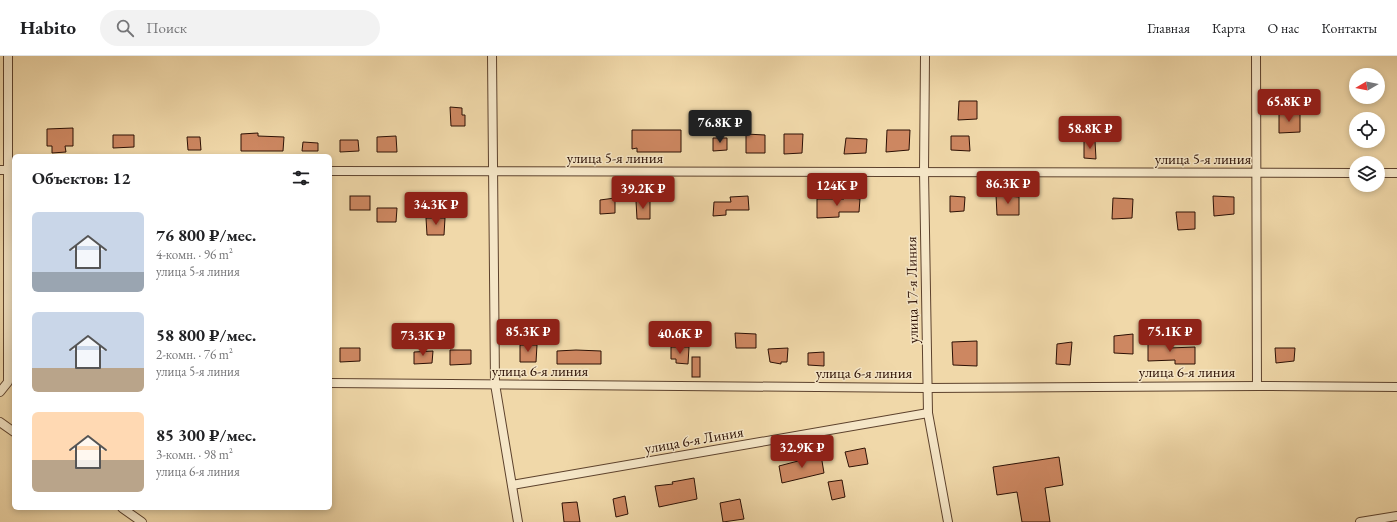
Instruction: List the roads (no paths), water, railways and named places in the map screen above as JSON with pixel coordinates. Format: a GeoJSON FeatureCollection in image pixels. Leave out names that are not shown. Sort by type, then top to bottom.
{"type":"FeatureCollection","features":[{"type":"Feature","properties":{"kind":"street"},"geometry":{"type":"LineString","coordinates":[[0,392],[11,382],[7,170],[8,56]]}},
{"type":"Feature","properties":{"kind":"street"},"geometry":{"type":"LineString","coordinates":[[492,56],[495,384],[518,522]]}},
{"type":"Feature","properties":{"kind":"street","name":"улица 17-я Линия"},"geometry":{"type":"LineString","coordinates":[[925,56],[924,171],[928,413],[948,522]]}},
{"type":"Feature","properties":{"kind":"street"},"geometry":{"type":"LineString","coordinates":[[1256,56],[1257,386]]}},
{"type":"Feature","properties":{"kind":"street","name":"улица 5-я линия"},"geometry":{"type":"LineString","coordinates":[[332,171],[924,171],[1256,174],[1349,173]]}},
{"type":"Feature","properties":{"kind":"street"},"geometry":{"type":"LineString","coordinates":[[1385,173],[1397,173]]}},
{"type":"Feature","properties":{"kind":"street","name":"улица 6-я линия"},"geometry":{"type":"LineString","coordinates":[[332,384],[927,388],[1257,386],[1397,387]]}},
{"type":"Feature","properties":{"kind":"street","name":"улица 6-я Линия"},"geometry":{"type":"LineString","coordinates":[[512,485],[928,413]]}},
{"type":"Feature","properties":{"kind":"street"},"geometry":{"type":"LineString","coordinates":[[0,422],[12,431]]}},
{"type":"Feature","properties":{"kind":"street"},"geometry":{"type":"LineString","coordinates":[[125,510],[142,522]]}},
{"type":"Feature","properties":{"kind":"street"},"geometry":{"type":"LineString","coordinates":[[1360,522],[1377,521],[1397,516]]}}]}
